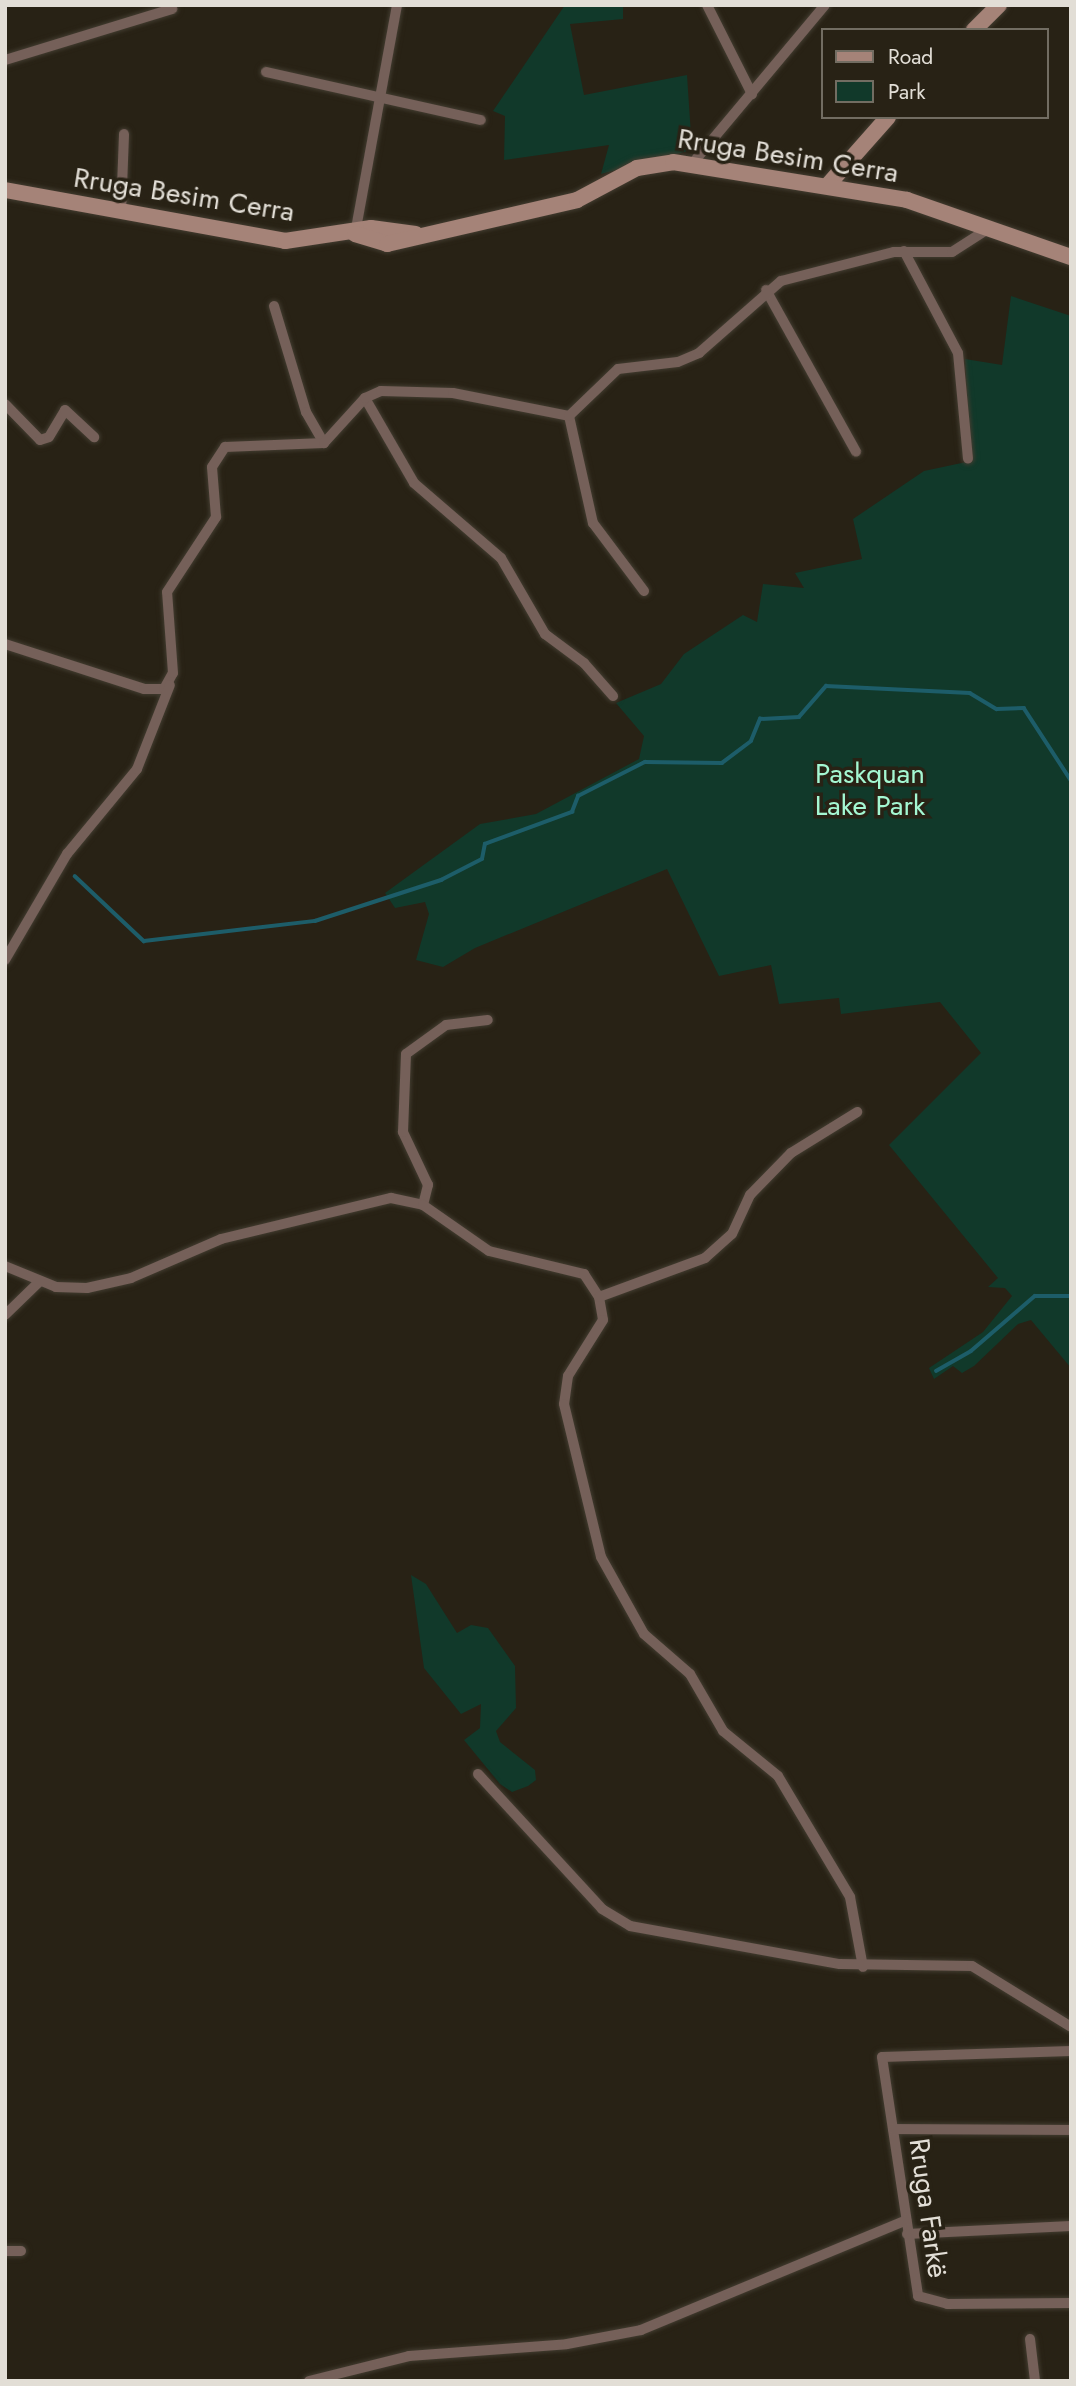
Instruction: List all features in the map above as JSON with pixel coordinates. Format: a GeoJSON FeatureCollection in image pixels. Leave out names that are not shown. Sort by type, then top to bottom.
{"type":"FeatureCollection","features":[{"type":"Feature","properties":{"kind":"street"},"geometry":{"type":"LineString","coordinates":[[355,234],[397,5]]}},
{"type":"Feature","properties":{"kind":"street"},"geometry":{"type":"LineString","coordinates":[[707,5],[752,94]]}},
{"type":"Feature","properties":{"kind":"street"},"geometry":{"type":"LineString","coordinates":[[692,164],[825,5]]}},
{"type":"Feature","properties":{"kind":"street"},"geometry":{"type":"LineString","coordinates":[[976,28],[999,5]]}},
{"type":"Feature","properties":{"kind":"street"},"geometry":{"type":"LineString","coordinates":[[5,60],[172,9]]}},
{"type":"Feature","properties":{"kind":"street"},"geometry":{"type":"LineString","coordinates":[[266,72],[481,120]]}},
{"type":"Feature","properties":{"kind":"street"},"geometry":{"type":"LineString","coordinates":[[827,186],[886,119]]}},
{"type":"Feature","properties":{"kind":"street"},"geometry":{"type":"LineString","coordinates":[[121,213],[124,134]]}},
{"type":"Feature","properties":{"kind":"street","name":"Rruga Besim Cerra"},"geometry":{"type":"LineString","coordinates":[[5,190],[285,241],[355,234],[371,228],[417,235],[577,200],[637,167],[692,164],[907,200],[1071,257]]}},
{"type":"Feature","properties":{"kind":"street"},"geometry":{"type":"LineString","coordinates":[[569,416],[618,369],[678,362],[699,353],[766,290],[822,269],[904,251],[952,252],[988,229]]}},
{"type":"Feature","properties":{"kind":"street"},"geometry":{"type":"LineString","coordinates":[[904,251],[958,353],[968,459]]}},
{"type":"Feature","properties":{"kind":"street"},"geometry":{"type":"LineString","coordinates":[[766,290],[856,452]]}},
{"type":"Feature","properties":{"kind":"street"},"geometry":{"type":"LineString","coordinates":[[274,306],[295,358],[306,412],[324,443]]}},
{"type":"Feature","properties":{"kind":"street"},"geometry":{"type":"LineString","coordinates":[[5,960],[67,854],[136,769],[170,685],[165,602],[177,572],[216,517],[212,467],[219,452],[233,445],[324,443],[365,398],[381,391],[453,393],[569,416]]}},
{"type":"Feature","properties":{"kind":"street"},"geometry":{"type":"LineString","coordinates":[[365,398],[414,483],[501,558],[545,634],[584,663],[613,696]]}},
{"type":"Feature","properties":{"kind":"street"},"geometry":{"type":"LineString","coordinates":[[5,404],[40,440],[49,437],[65,410],[94,438]]}},
{"type":"Feature","properties":{"kind":"street"},"geometry":{"type":"LineString","coordinates":[[569,416],[593,523],[644,592]]}},
{"type":"Feature","properties":{"kind":"street"},"geometry":{"type":"LineString","coordinates":[[5,643],[144,689],[170,685]]}},
{"type":"Feature","properties":{"kind":"street"},"geometry":{"type":"LineString","coordinates":[[422,1205],[428,1185],[403,1132],[406,1054],[446,1025],[488,1020]]}},
{"type":"Feature","properties":{"kind":"street"},"geometry":{"type":"LineString","coordinates":[[600,1297],[705,1258],[732,1234],[750,1195],[791,1153],[857,1112]]}},
{"type":"Feature","properties":{"kind":"street"},"geometry":{"type":"LineString","coordinates":[[5,1266],[40,1281],[72,1289],[111,1284],[187,1250],[304,1216],[391,1198],[422,1205],[474,1245],[576,1269],[600,1297],[600,1330],[568,1376],[564,1404],[601,1557],[643,1634],[690,1674],[723,1731],[778,1776],[850,1897],[863,1966]]}},
{"type":"Feature","properties":{"kind":"street"},"geometry":{"type":"LineString","coordinates":[[5,1315],[40,1281]]}},
{"type":"Feature","properties":{"kind":"street"},"geometry":{"type":"LineString","coordinates":[[478,1774],[615,1919],[653,1932],[863,1966],[972,1966],[1071,2027]]}},
{"type":"Feature","properties":{"kind":"street","name":"Rruga Farkë"},"geometry":{"type":"LineString","coordinates":[[1071,2051],[882,2057],[907,2234],[922,2300],[1071,2303]]}},
{"type":"Feature","properties":{"kind":"street"},"geometry":{"type":"LineString","coordinates":[[893,2129],[1071,2130]]}},
{"type":"Feature","properties":{"kind":"street"},"geometry":{"type":"LineString","coordinates":[[309,2381],[422,2354],[567,2344],[641,2330],[906,2220]]}},
{"type":"Feature","properties":{"kind":"street"},"geometry":{"type":"LineString","coordinates":[[907,2234],[1071,2226]]}},
{"type":"Feature","properties":{"kind":"street"},"geometry":{"type":"LineString","coordinates":[[5,2251],[21,2251]]}},
{"type":"Feature","properties":{"kind":"street"},"geometry":{"type":"LineString","coordinates":[[1030,2339],[1035,2381]]}},
{"type":"Feature","properties":{"kind":"green space"},"geometry":{"type":"Polygon","coordinates":[[[565,5],[623,5],[623,19],[570,24],[584,95],[687,75],[692,150],[601,174],[609,145],[504,160],[505,116],[493,111],[565,5]]]}},
{"type":"Feature","properties":{"kind":"green space","name":"Paskquan Lake Park"},"geometry":{"type":"Polygon","coordinates":[[[1011,296],[1071,316],[1071,1368],[1031,1320],[1018,1324],[974,1366],[962,1373],[953,1366],[934,1379],[929,1368],[983,1332],[1012,1296],[1005,1288],[988,1287],[998,1278],[889,1145],[981,1053],[940,1002],[841,1014],[839,998],[779,1004],[771,965],[719,976],[667,869],[475,948],[443,967],[416,960],[429,914],[425,902],[395,908],[385,893],[480,824],[536,814],[639,759],[644,736],[616,703],[661,684],[684,654],[743,615],[757,622],[763,584],[804,588],[795,573],[862,559],[853,519],[924,471],[971,461],[965,359],[1002,365],[1011,296]]]}},
{"type":"Feature","properties":{"kind":"green space"},"geometry":{"type":"Polygon","coordinates":[[[411,1575],[426,1584],[457,1633],[471,1625],[488,1628],[515,1666],[516,1708],[496,1731],[500,1742],[535,1770],[536,1780],[528,1786],[512,1792],[500,1784],[464,1740],[480,1728],[481,1704],[461,1714],[424,1668],[411,1575]]]}},
{"type":"Feature","properties":{"kind":"waterway"},"geometry":{"type":"LineString","coordinates":[[75,876],[144,941],[315,921],[441,880],[482,859],[485,844],[572,812],[578,796],[645,762],[722,763],[751,741],[760,719],[799,717],[826,686],[970,693],[997,709],[1024,708],[1071,780]]}},
{"type":"Feature","properties":{"kind":"waterway"},"geometry":{"type":"LineString","coordinates":[[936,1371],[971,1351],[1035,1296],[1071,1296]]}}]}
